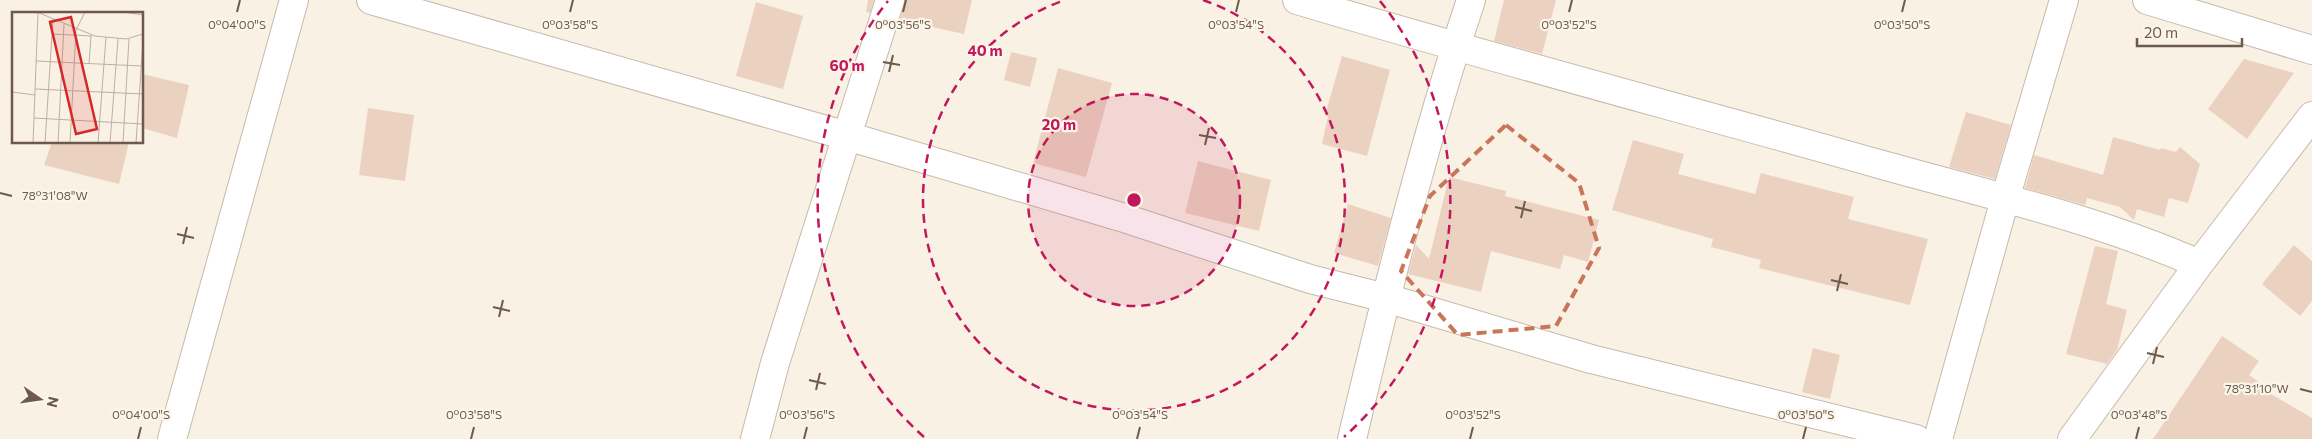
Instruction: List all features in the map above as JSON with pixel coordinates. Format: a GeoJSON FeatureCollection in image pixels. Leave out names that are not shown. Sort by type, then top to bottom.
{"type":"FeatureCollection","features":[{"type":"Feature","properties":{"kind":"street"},"geometry":{"type":"LineString","coordinates":[[172,439],[294,0]]}},
{"type":"Feature","properties":{"kind":"street"},"geometry":{"type":"LineString","coordinates":[[370,0],[846,136],[1121,217],[1310,279],[1386,298],[1591,359],[1916,439]]}},
{"type":"Feature","properties":{"kind":"street"},"geometry":{"type":"LineString","coordinates":[[755,439],[775,363],[890,0]]}},
{"type":"Feature","properties":{"kind":"street"},"geometry":{"type":"LineString","coordinates":[[1297,0],[1455,48],[2005,199],[2162,248],[2199,264]]}},
{"type":"Feature","properties":{"kind":"street"},"geometry":{"type":"LineString","coordinates":[[1352,439],[1386,298],[1455,48],[1471,0]]}},
{"type":"Feature","properties":{"kind":"street"},"geometry":{"type":"LineString","coordinates":[[1938,439],[2005,199],[2064,0]]}},
{"type":"Feature","properties":{"kind":"street"},"geometry":{"type":"LineString","coordinates":[[2147,0],[2312,50]]}},
{"type":"Feature","properties":{"kind":"street"},"geometry":{"type":"LineString","coordinates":[[2072,439],[2199,264],[2312,116]]}},
{"type":"Feature","properties":{"kind":"highlighted area"},"geometry":{"type":"Polygon","coordinates":[[[1506,125],[1579,183],[1599,248],[1556,326],[1458,335],[1401,271],[1430,196],[1506,125]]]}},
{"type":"Feature","properties":{"kind":"building"},"geometry":{"type":"Polygon","coordinates":[[[868,0],[874,0],[870,13],[866,12],[868,0]]]}},
{"type":"Feature","properties":{"kind":"building"},"geometry":{"type":"Polygon","coordinates":[[[905,0],[972,0],[964,34],[900,20],[905,0]]]}},
{"type":"Feature","properties":{"kind":"building"},"geometry":{"type":"Polygon","coordinates":[[[1504,0],[1556,0],[1542,54],[1494,41],[1504,0]]]}},
{"type":"Feature","properties":{"kind":"building"},"geometry":{"type":"Polygon","coordinates":[[[756,2],[803,16],[783,89],[736,76],[756,2]]]}},
{"type":"Feature","properties":{"kind":"building"},"geometry":{"type":"Polygon","coordinates":[[[1011,52],[1037,58],[1030,87],[1004,80],[1011,52]]]}},
{"type":"Feature","properties":{"kind":"building"},"geometry":{"type":"Polygon","coordinates":[[[1342,56],[1390,70],[1367,156],[1322,144],[1328,116],[1325,115],[1342,56]]]}},
{"type":"Feature","properties":{"kind":"building"},"geometry":{"type":"Polygon","coordinates":[[[2244,59],[2294,73],[2247,139],[2208,109],[2244,59]]]}},
{"type":"Feature","properties":{"kind":"building"},"geometry":{"type":"Polygon","coordinates":[[[1058,68],[1112,83],[1086,177],[1033,163],[1058,68]]]}},
{"type":"Feature","properties":{"kind":"building"},"geometry":{"type":"Polygon","coordinates":[[[144,74],[189,85],[177,138],[144,129],[144,74]]]}},
{"type":"Feature","properties":{"kind":"building"},"geometry":{"type":"Polygon","coordinates":[[[368,108],[414,115],[405,181],[359,175],[368,108]]]}},
{"type":"Feature","properties":{"kind":"building"},"geometry":{"type":"Polygon","coordinates":[[[1966,112],[2011,125],[1995,179],[1949,167],[1966,112]]]}},
{"type":"Feature","properties":{"kind":"building"},"geometry":{"type":"Polygon","coordinates":[[[2113,137],[2160,150],[2161,148],[2176,152],[2180,147],[2200,164],[2188,203],[2169,198],[2164,217],[2137,209],[2134,220],[2120,207],[2087,198],[2085,205],[2025,188],[2034,155],[2103,175],[2113,137]]]}},
{"type":"Feature","properties":{"kind":"building"},"geometry":{"type":"Polygon","coordinates":[[[1633,140],[1684,154],[1678,174],[1755,194],[1761,173],[1854,197],[1848,219],[1928,239],[1910,305],[1759,268],[1761,260],[1711,247],[1713,239],[1612,210],[1633,140]]]}},
{"type":"Feature","properties":{"kind":"building"},"geometry":{"type":"Polygon","coordinates":[[[51,144],[129,144],[119,184],[44,165],[51,144]]]}},
{"type":"Feature","properties":{"kind":"building"},"geometry":{"type":"Polygon","coordinates":[[[1198,161],[1271,180],[1259,231],[1185,213],[1198,161]]]}},
{"type":"Feature","properties":{"kind":"building"},"geometry":{"type":"Polygon","coordinates":[[[1449,177],[1506,191],[1505,196],[1599,220],[1588,262],[1564,255],[1560,269],[1491,251],[1481,292],[1408,274],[1416,245],[1429,259],[1449,177]]]}},
{"type":"Feature","properties":{"kind":"building"},"geometry":{"type":"Polygon","coordinates":[[[1348,204],[1391,218],[1378,266],[1334,253],[1348,204]]]}},
{"type":"Feature","properties":{"kind":"building"},"geometry":{"type":"Polygon","coordinates":[[[2294,245],[2312,261],[2312,301],[2300,316],[2262,284],[2294,245]]]}},
{"type":"Feature","properties":{"kind":"building"},"geometry":{"type":"Polygon","coordinates":[[[2095,246],[2118,251],[2106,304],[2127,310],[2117,350],[2107,364],[2066,354],[2095,246]]]}},
{"type":"Feature","properties":{"kind":"building"},"geometry":{"type":"Polygon","coordinates":[[[2222,336],[2259,361],[2249,375],[2266,387],[2264,390],[2312,418],[2312,439],[2153,439],[2222,336]]]}},
{"type":"Feature","properties":{"kind":"building"},"geometry":{"type":"Polygon","coordinates":[[[1813,348],[1840,355],[1830,399],[1802,392],[1813,348]]]}}]}
